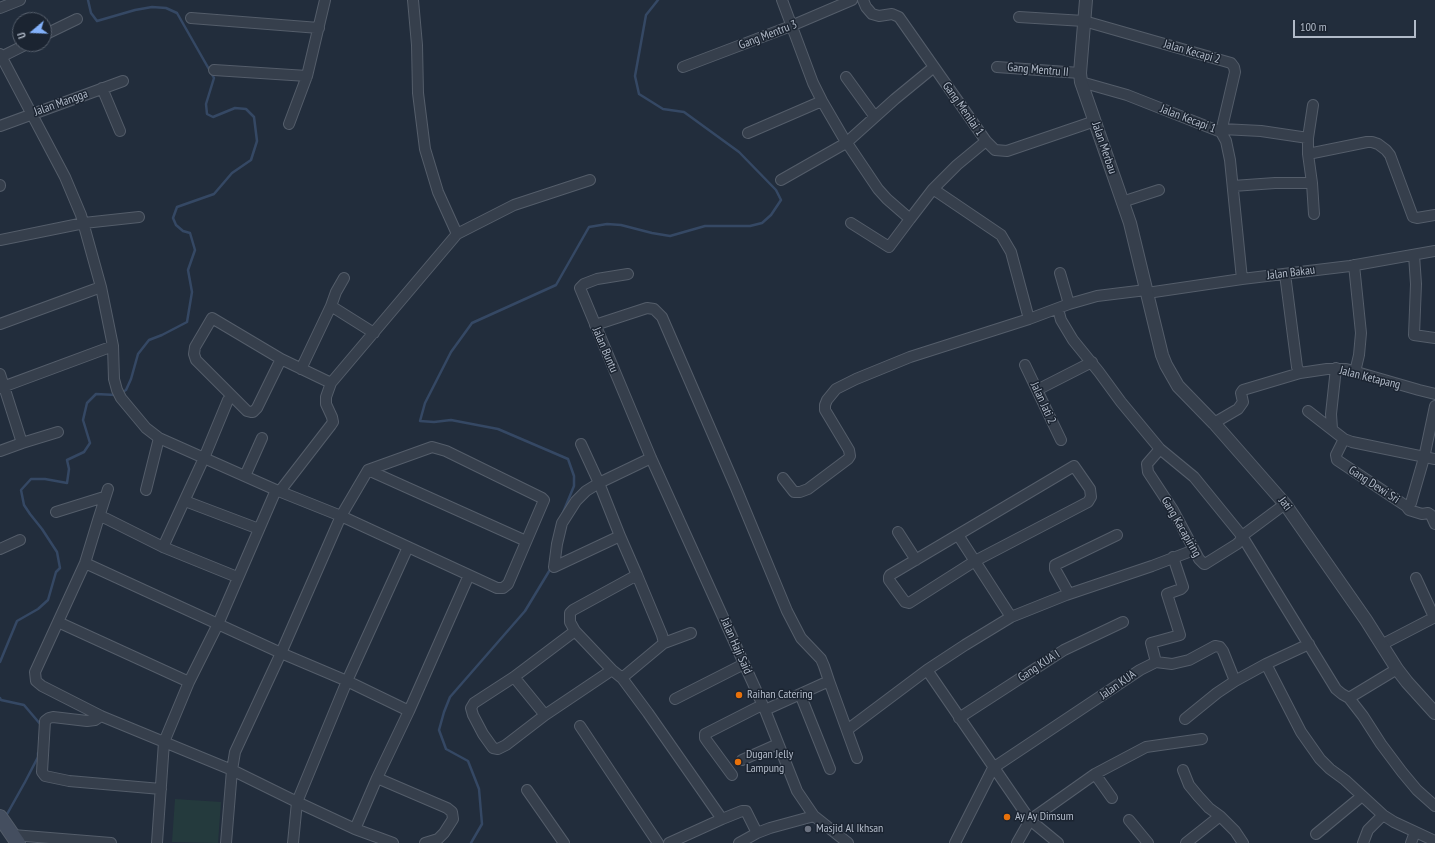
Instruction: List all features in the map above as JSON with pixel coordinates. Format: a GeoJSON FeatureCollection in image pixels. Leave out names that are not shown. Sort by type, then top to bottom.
{"type":"FeatureCollection","features":[{"type":"Feature","properties":{"kind":"street"},"geometry":{"type":"LineString","coordinates":[[0,8],[20,0]]}},
{"type":"Feature","properties":{"kind":"street"},"geometry":{"type":"LineString","coordinates":[[289,124],[307,76],[325,0]]}},
{"type":"Feature","properties":{"kind":"street"},"geometry":{"type":"LineString","coordinates":[[413,0],[417,45],[418,93],[425,149],[438,192],[458,234]]}},
{"type":"Feature","properties":{"kind":"street"},"geometry":{"type":"LineString","coordinates":[[782,0],[813,83],[846,143],[882,194],[910,219]]}},
{"type":"Feature","properties":{"kind":"street","name":"Gang Mentru 3"},"geometry":{"type":"LineString","coordinates":[[683,68],[791,26],[852,0]]}},
{"type":"Feature","properties":{"kind":"street","name":"Gang Menilai 1"},"geometry":{"type":"LineString","coordinates":[[864,0],[866,7],[872,14],[879,16],[892,14],[898,17],[986,141],[995,150],[1007,151],[1095,121]]}},
{"type":"Feature","properties":{"kind":"street","name":"Jalan Merbau"},"geometry":{"type":"LineString","coordinates":[[1086,0],[1080,78],[1130,223],[1146,291]]}},
{"type":"Feature","properties":{"kind":"street"},"geometry":{"type":"LineString","coordinates":[[1019,17],[1084,22]]}},
{"type":"Feature","properties":{"kind":"street"},"geometry":{"type":"LineString","coordinates":[[191,18],[319,28]]}},
{"type":"Feature","properties":{"kind":"street"},"geometry":{"type":"LineString","coordinates":[[52,31],[77,19]]}},
{"type":"Feature","properties":{"kind":"street","name":"Jalan Kecapi 2"},"geometry":{"type":"LineString","coordinates":[[1084,22],[1231,63],[1234,67],[1234,72],[1221,130]]}},
{"type":"Feature","properties":{"kind":"street"},"geometry":{"type":"LineString","coordinates":[[12,50],[1,55],[65,177],[84,223],[101,287],[113,346],[114,379],[119,394],[146,428],[159,438],[341,516],[497,588],[503,588],[508,584],[544,501],[543,499],[446,452],[432,447],[368,470],[341,516],[281,653],[235,752],[232,770],[226,843]]}},
{"type":"Feature","properties":{"kind":"street","name":"Gang Mentru II"},"geometry":{"type":"LineString","coordinates":[[996,66],[1080,78]]}},
{"type":"Feature","properties":{"kind":"street"},"geometry":{"type":"LineString","coordinates":[[781,180],[846,143],[895,99],[934,67]]}},
{"type":"Feature","properties":{"kind":"street"},"geometry":{"type":"LineString","coordinates":[[214,70],[307,76]]}},
{"type":"Feature","properties":{"kind":"street"},"geometry":{"type":"LineString","coordinates":[[846,76],[875,117]]}},
{"type":"Feature","properties":{"kind":"street","name":"Jalan Kecapi 1"},"geometry":{"type":"LineString","coordinates":[[1080,78],[1221,130],[1226,141],[1230,160],[1242,279]]}},
{"type":"Feature","properties":{"kind":"street","name":"Jalan Mangga"},"geometry":{"type":"LineString","coordinates":[[0,126],[123,81]]}},
{"type":"Feature","properties":{"kind":"street"},"geometry":{"type":"LineString","coordinates":[[102,88],[120,131]]}},
{"type":"Feature","properties":{"kind":"street"},"geometry":{"type":"LineString","coordinates":[[748,133],[822,101]]}},
{"type":"Feature","properties":{"kind":"street"},"geometry":{"type":"LineString","coordinates":[[1313,105],[1308,138],[1308,154],[1314,214]]}},
{"type":"Feature","properties":{"kind":"street"},"geometry":{"type":"LineString","coordinates":[[1221,130],[1261,131],[1308,138]]}},
{"type":"Feature","properties":{"kind":"street"},"geometry":{"type":"LineString","coordinates":[[851,223],[889,248],[933,189],[957,165],[986,141]]}},
{"type":"Feature","properties":{"kind":"street"},"geometry":{"type":"LineString","coordinates":[[1308,154],[1372,142],[1386,150],[1390,155],[1413,217],[1417,218],[1435,215]]}},
{"type":"Feature","properties":{"kind":"street"},"geometry":{"type":"LineString","coordinates":[[157,843],[164,742],[189,682],[218,624],[237,577],[278,490],[333,422],[326,404],[326,397],[331,383],[458,234],[514,205],[590,180]]}},
{"type":"Feature","properties":{"kind":"street"},"geometry":{"type":"LineString","coordinates":[[1233,186],[1275,183],[1312,183]]}},
{"type":"Feature","properties":{"kind":"street"},"geometry":{"type":"LineString","coordinates":[[933,189],[1001,235],[1011,252],[1029,319]]}},
{"type":"Feature","properties":{"kind":"street"},"geometry":{"type":"LineString","coordinates":[[1122,202],[1159,190]]}},
{"type":"Feature","properties":{"kind":"street"},"geometry":{"type":"LineString","coordinates":[[0,240],[84,223],[139,217]]}},
{"type":"Feature","properties":{"kind":"street","name":"Jalan Bakau"},"geometry":{"type":"LineString","coordinates":[[783,478],[794,492],[800,492],[808,488],[848,459],[850,456],[849,450],[826,410],[825,405],[827,400],[836,389],[873,371],[910,357],[1097,296],[1354,265],[1414,256],[1435,251]]}},
{"type":"Feature","properties":{"kind":"street"},"geometry":{"type":"LineString","coordinates":[[1414,256],[1416,284],[1414,335],[1435,338]]}},
{"type":"Feature","properties":{"kind":"street"},"geometry":{"type":"LineString","coordinates":[[1354,265],[1361,333],[1359,356],[1355,372]]}},
{"type":"Feature","properties":{"kind":"street"},"geometry":{"type":"LineString","coordinates":[[1060,273],[1069,304]]}},
{"type":"Feature","properties":{"kind":"street","name":"Jalan Buntu"},"geometry":{"type":"LineString","coordinates":[[628,274],[597,279],[584,284],[580,288],[651,458]]}},
{"type":"Feature","properties":{"kind":"street"},"geometry":{"type":"LineString","coordinates":[[1285,274],[1296,360],[1302,373]]}},
{"type":"Feature","properties":{"kind":"street"},"geometry":{"type":"LineString","coordinates":[[301,369],[331,306],[336,292],[344,278]]}},
{"type":"Feature","properties":{"kind":"street"},"geometry":{"type":"LineString","coordinates":[[0,324],[101,287]]}},
{"type":"Feature","properties":{"kind":"street","name":"Jati"},"geometry":{"type":"LineString","coordinates":[[1146,291],[1162,355],[1178,386],[1214,423],[1286,504],[1383,644],[1397,669],[1435,713]]}},
{"type":"Feature","properties":{"kind":"street"},"geometry":{"type":"LineString","coordinates":[[331,306],[374,333]]}},
{"type":"Feature","properties":{"kind":"street"},"geometry":{"type":"LineString","coordinates":[[595,325],[647,308],[654,308],[662,317],[787,611],[801,638],[821,659],[857,758]]}},
{"type":"Feature","properties":{"kind":"street"},"geometry":{"type":"LineString","coordinates":[[1058,309],[1066,329],[1121,402],[1160,449],[1194,477],[1242,536],[1336,689],[1349,698],[1402,772],[1417,790],[1435,806]]}},
{"type":"Feature","properties":{"kind":"street"},"geometry":{"type":"LineString","coordinates":[[281,359],[257,408],[251,412],[248,411],[196,360],[194,354],[195,347],[212,318],[281,359],[331,383]]}},
{"type":"Feature","properties":{"kind":"street"},"geometry":{"type":"LineString","coordinates":[[2,387],[113,346]]}},
{"type":"Feature","properties":{"kind":"street"},"geometry":{"type":"LineString","coordinates":[[1037,390],[1092,362]]}},
{"type":"Feature","properties":{"kind":"street","name":"Jalan Jati 2"},"geometry":{"type":"LineString","coordinates":[[1025,365],[1061,440]]}},
{"type":"Feature","properties":{"kind":"street"},"geometry":{"type":"LineString","coordinates":[[1332,429],[1331,414],[1336,368]]}},
{"type":"Feature","properties":{"kind":"street","name":"Jalan Ketapang"},"geometry":{"type":"LineString","coordinates":[[1214,423],[1238,409],[1243,402],[1241,394],[1244,390],[1302,373],[1336,368],[1346,369],[1435,394]]}},
{"type":"Feature","properties":{"kind":"street"},"geometry":{"type":"LineString","coordinates":[[0,374],[2,387],[22,443]]}},
{"type":"Feature","properties":{"kind":"street"},"geometry":{"type":"LineString","coordinates":[[163,547],[185,501],[228,400]]}},
{"type":"Feature","properties":{"kind":"street","name":"Gang Dewi Sri"},"geometry":{"type":"LineString","coordinates":[[1344,439],[1336,455],[1337,460],[1406,506],[1411,503],[1424,458],[1435,406]]}},
{"type":"Feature","properties":{"kind":"street"},"geometry":{"type":"LineString","coordinates":[[1308,411],[1344,439],[1360,444],[1435,459]]}},
{"type":"Feature","properties":{"kind":"street"},"geometry":{"type":"LineString","coordinates":[[0,451],[58,432]]}},
{"type":"Feature","properties":{"kind":"street"},"geometry":{"type":"LineString","coordinates":[[146,490],[159,438]]}},
{"type":"Feature","properties":{"kind":"street"},"geometry":{"type":"LineString","coordinates":[[245,476],[262,438]]}},
{"type":"Feature","properties":{"kind":"street"},"geometry":{"type":"LineString","coordinates":[[580,444],[599,483],[664,643]]}},
{"type":"Feature","properties":{"kind":"street","name":"Gang Kacapiring"},"geometry":{"type":"LineString","coordinates":[[1160,449],[1147,464],[1147,469],[1173,510],[1200,561],[1206,564],[1237,544],[1242,536]]}},
{"type":"Feature","properties":{"kind":"street"},"geometry":{"type":"LineString","coordinates":[[620,536],[554,567],[562,523],[576,501],[586,491],[599,483],[651,458]]}},
{"type":"Feature","properties":{"kind":"street","name":"Jalan Haji Said"},"geometry":{"type":"LineString","coordinates":[[651,458],[764,707],[797,791],[814,816],[848,843]]}},
{"type":"Feature","properties":{"kind":"street"},"geometry":{"type":"LineString","coordinates":[[1074,466],[1090,489],[1091,497],[1088,502],[975,561],[909,603],[905,602],[889,580],[890,575],[1074,466]]}},
{"type":"Feature","properties":{"kind":"street"},"geometry":{"type":"LineString","coordinates":[[368,470],[526,541]]}},
{"type":"Feature","properties":{"kind":"street"},"geometry":{"type":"LineString","coordinates":[[56,512],[106,493],[85,564],[35,672],[36,681],[42,686],[101,716],[232,770],[355,829],[393,843]]}},
{"type":"Feature","properties":{"kind":"street"},"geometry":{"type":"LineString","coordinates":[[185,501],[259,529]]}},
{"type":"Feature","properties":{"kind":"street"},"geometry":{"type":"LineString","coordinates":[[1242,536],[1286,504]]}},
{"type":"Feature","properties":{"kind":"street"},"geometry":{"type":"LineString","coordinates":[[1406,506],[1413,512],[1428,513],[1432,515],[1435,524]]}},
{"type":"Feature","properties":{"kind":"street"},"geometry":{"type":"LineString","coordinates":[[99,517],[107,519],[163,547],[237,577]]}},
{"type":"Feature","properties":{"kind":"street"},"geometry":{"type":"LineString","coordinates":[[898,532],[916,560]]}},
{"type":"Feature","properties":{"kind":"street"},"geometry":{"type":"LineString","coordinates":[[958,535],[1011,617]]}},
{"type":"Feature","properties":{"kind":"street"},"geometry":{"type":"LineString","coordinates":[[1069,594],[1055,569],[1055,565],[1117,535]]}},
{"type":"Feature","properties":{"kind":"street"},"geometry":{"type":"LineString","coordinates":[[0,549],[20,540]]}},
{"type":"Feature","properties":{"kind":"street"},"geometry":{"type":"LineString","coordinates":[[293,843],[297,802],[347,681],[408,548]]}},
{"type":"Feature","properties":{"kind":"street"},"geometry":{"type":"LineString","coordinates":[[846,730],[927,670],[1011,617],[1069,594],[1194,550]]}},
{"type":"Feature","properties":{"kind":"street","name":"Gang Kacapiring"},"geometry":{"type":"LineString","coordinates":[[1156,662],[1151,643],[1180,635],[1167,594],[1183,587],[1183,583],[1173,558]]}},
{"type":"Feature","properties":{"kind":"street"},"geometry":{"type":"LineString","coordinates":[[85,564],[281,653],[347,681],[409,711]]}},
{"type":"Feature","properties":{"kind":"street"},"geometry":{"type":"LineString","coordinates":[[355,829],[469,575]]}},
{"type":"Feature","properties":{"kind":"street"},"geometry":{"type":"LineString","coordinates":[[637,575],[573,610],[570,613],[570,622],[575,631],[612,670],[622,678],[722,819]]}},
{"type":"Feature","properties":{"kind":"street"},"geometry":{"type":"LineString","coordinates":[[1383,644],[1435,617],[1416,578]]}},
{"type":"Feature","properties":{"kind":"street"},"geometry":{"type":"LineString","coordinates":[[58,622],[189,682]]}},
{"type":"Feature","properties":{"kind":"street","name":"Gang KUA I"},"geometry":{"type":"LineString","coordinates":[[959,718],[1064,650],[1123,622]]}},
{"type":"Feature","properties":{"kind":"street"},"geometry":{"type":"LineString","coordinates":[[575,631],[514,677],[474,703],[472,708],[473,715],[483,734],[493,748],[498,749],[506,745],[544,715],[612,670]]}},
{"type":"Feature","properties":{"kind":"street"},"geometry":{"type":"LineString","coordinates":[[622,678],[664,643],[691,634]]}},
{"type":"Feature","properties":{"kind":"street"},"geometry":{"type":"LineString","coordinates":[[1185,719],[1217,693],[1235,681],[1308,644]]}},
{"type":"Feature","properties":{"kind":"street"},"geometry":{"type":"LineString","coordinates":[[1156,662],[1172,664],[1189,660],[1216,646],[1220,647],[1235,681]]}},
{"type":"Feature","properties":{"kind":"street","name":"Jalan KUA"},"geometry":{"type":"LineString","coordinates":[[993,768],[1140,670],[1156,662]]}},
{"type":"Feature","properties":{"kind":"street"},"geometry":{"type":"LineString","coordinates":[[675,699],[744,664]]}},
{"type":"Feature","properties":{"kind":"street"},"geometry":{"type":"LineString","coordinates":[[1266,664],[1301,732],[1315,754],[1330,769],[1394,822],[1415,832],[1434,838]]}},
{"type":"Feature","properties":{"kind":"street"},"geometry":{"type":"LineString","coordinates":[[1349,698],[1397,669]]}},
{"type":"Feature","properties":{"kind":"street"},"geometry":{"type":"LineString","coordinates":[[927,670],[1030,820],[1058,843]]}},
{"type":"Feature","properties":{"kind":"street"},"geometry":{"type":"LineString","coordinates":[[514,677],[544,715]]}},
{"type":"Feature","properties":{"kind":"street"},"geometry":{"type":"LineString","coordinates":[[732,775],[705,738],[705,734],[764,707],[800,694],[829,681]]}},
{"type":"Feature","properties":{"kind":"street"},"geometry":{"type":"LineString","coordinates":[[800,694],[830,769]]}},
{"type":"Feature","properties":{"kind":"street"},"geometry":{"type":"LineString","coordinates":[[101,716],[95,720],[87,721],[53,717],[45,721],[42,772],[45,776],[69,781],[161,789]]}},
{"type":"Feature","properties":{"kind":"street"},"geometry":{"type":"LineString","coordinates":[[580,726],[658,843]]}},
{"type":"Feature","properties":{"kind":"street"},"geometry":{"type":"LineString","coordinates":[[1017,843],[1030,820],[1095,774],[1146,747],[1202,738]]}},
{"type":"Feature","properties":{"kind":"street"},"geometry":{"type":"LineString","coordinates":[[742,760],[778,744]]}},
{"type":"Feature","properties":{"kind":"street"},"geometry":{"type":"LineString","coordinates":[[955,843],[993,768]]}},
{"type":"Feature","properties":{"kind":"street"},"geometry":{"type":"LineString","coordinates":[[1183,770],[1189,785],[1198,796],[1235,831],[1243,843]]}},
{"type":"Feature","properties":{"kind":"street"},"geometry":{"type":"LineString","coordinates":[[1095,774],[1112,798]]}},
{"type":"Feature","properties":{"kind":"street"},"geometry":{"type":"LineString","coordinates":[[377,778],[447,808],[452,812],[452,819],[444,833],[438,839],[425,843]]}},
{"type":"Feature","properties":{"kind":"street"},"geometry":{"type":"LineString","coordinates":[[527,790],[564,843]]}},
{"type":"Feature","properties":{"kind":"street"},"geometry":{"type":"LineString","coordinates":[[1316,834],[1362,796]]}},
{"type":"Feature","properties":{"kind":"street"},"geometry":{"type":"LineString","coordinates":[[669,843],[742,811],[746,811],[757,833]]}},
{"type":"Feature","properties":{"kind":"street"},"geometry":{"type":"LineString","coordinates":[[1363,843],[1368,830],[1383,814]]}},
{"type":"Feature","properties":{"kind":"street"},"geometry":{"type":"LineString","coordinates":[[739,843],[770,828],[814,816]]}},
{"type":"Feature","properties":{"kind":"street"},"geometry":{"type":"LineString","coordinates":[[1186,843],[1220,816]]}},
{"type":"Feature","properties":{"kind":"street"},"geometry":{"type":"LineString","coordinates":[[1129,820],[1144,842]]}},
{"type":"Feature","properties":{"kind":"street"},"geometry":{"type":"LineString","coordinates":[[9,830],[111,843]]}},
{"type":"Feature","properties":{"kind":"street"},"geometry":{"type":"LineString","coordinates":[[1411,843],[1415,832]]}},
{"type":"Feature","properties":{"kind":"green space"},"geometry":{"type":"Polygon","coordinates":[[[175,799],[221,802],[218,843],[172,842],[175,799]]]}},
{"type":"Feature","properties":{"kind":"waterway"},"geometry":{"type":"LineString","coordinates":[[88,0],[91,13],[97,21],[135,10],[152,7],[166,8],[177,13],[214,78],[206,104],[207,114],[213,117],[235,108],[246,109],[254,117],[257,141],[251,160],[232,173],[214,194],[177,207],[173,218],[176,225],[183,231],[190,233],[195,250],[188,270],[192,292],[187,322],[149,340],[138,354],[131,379],[126,390],[121,393]]}},
{"type":"Feature","properties":{"kind":"waterway"},"geometry":{"type":"LineString","coordinates":[[562,515],[574,486],[574,476],[568,459],[498,429],[451,420],[434,422],[420,421],[425,403],[451,352],[472,323],[556,285],[589,227],[607,224],[621,225],[670,236],[705,226],[750,226],[762,223],[771,215],[781,200],[776,190],[739,152],[684,112],[663,109],[639,94],[635,76],[646,15],[658,0]]}},
{"type":"Feature","properties":{"kind":"waterway"},"geometry":{"type":"LineString","coordinates":[[0,662],[17,621],[38,609],[48,600],[56,572],[60,568],[57,552],[24,505],[21,490],[31,479],[45,479],[67,483],[69,469],[67,460],[84,452],[90,443],[83,420],[87,403],[96,394],[116,395]]}},
{"type":"Feature","properties":{"kind":"waterway"},"geometry":{"type":"LineString","coordinates":[[471,843],[482,824],[479,789],[468,761],[446,749],[439,730],[444,712],[450,697],[525,611],[551,568]]}},
{"type":"Feature","properties":{"kind":"waterway"},"geometry":{"type":"LineString","coordinates":[[0,698],[1,700],[24,705],[41,725]]}},
{"type":"Feature","properties":{"kind":"waterway"},"geometry":{"type":"LineString","coordinates":[[6,816],[38,757],[38,753]]}},
{"type":"Feature","properties":{"kind":"place","name":"Raihan Catering"},"geometry":{"type":"Point","coordinates":[739,695]}},
{"type":"Feature","properties":{"kind":"place","name":"Dugan Jelly Lampung"},"geometry":{"type":"Point","coordinates":[738,762]}},
{"type":"Feature","properties":{"kind":"place","name":"Ay Ay Dimsum"},"geometry":{"type":"Point","coordinates":[1007,817]}},
{"type":"Feature","properties":{"kind":"place","name":"Masjid Al Ikhsan"},"geometry":{"type":"Point","coordinates":[808,829]}}]}
